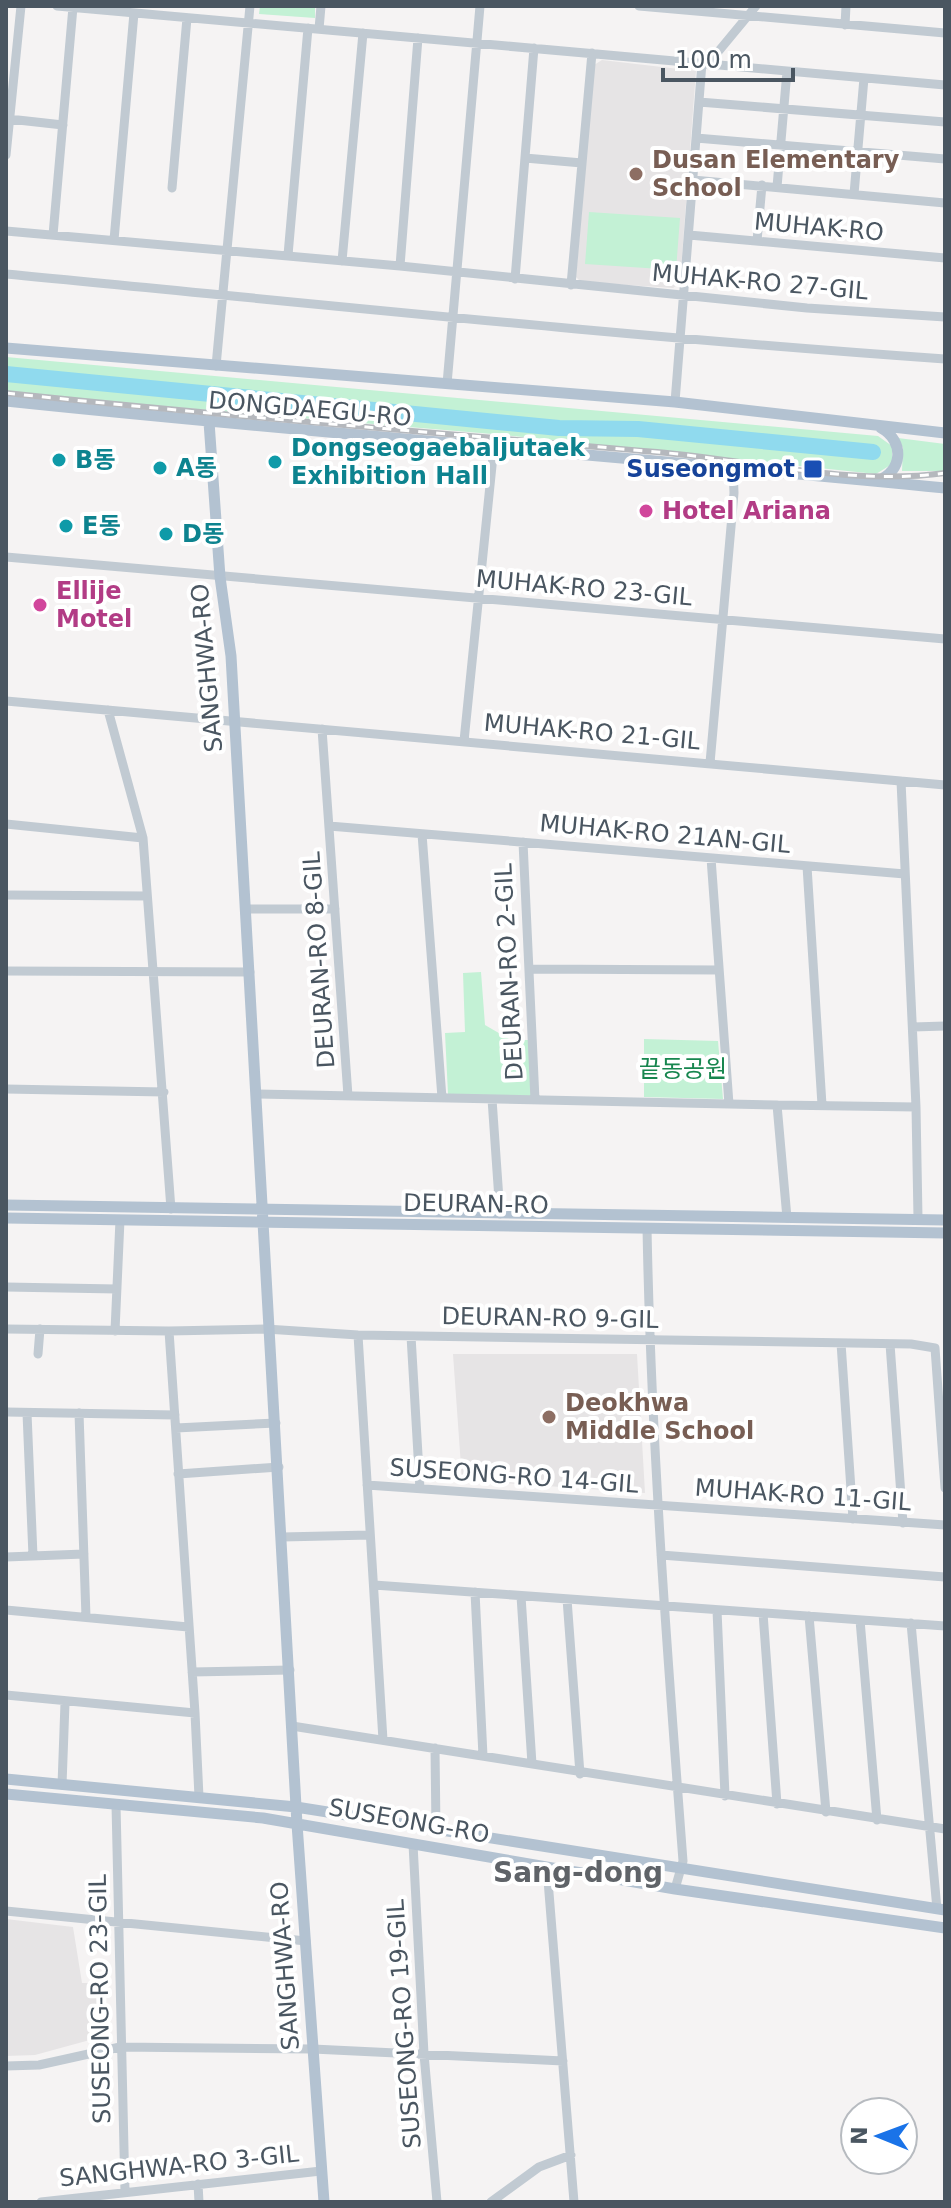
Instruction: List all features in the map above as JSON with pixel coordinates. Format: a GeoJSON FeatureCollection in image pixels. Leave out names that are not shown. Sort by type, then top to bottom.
{"type":"FeatureCollection","features":[{"type":"Feature","properties":{"kind":"main road","name":"DONGDAEGU-RO"},"geometry":{"type":"LineString","coordinates":[[6,348],[675,402],[942,432]]}},
{"type":"Feature","properties":{"kind":"main road","name":"DONGDAEGU-RO"},"geometry":{"type":"LineString","coordinates":[[6,401],[945,488]]}},
{"type":"Feature","properties":{"kind":"main road","name":"SANGHWA-RO"},"geometry":{"type":"LineString","coordinates":[[209,422],[220,577],[235,721],[297,1824],[324,2202]]}},
{"type":"Feature","properties":{"kind":"main road"},"geometry":{"type":"LineString","coordinates":[[875,426],[892,436],[899,453],[893,471],[876,481]]}},
{"type":"Feature","properties":{"kind":"main road","name":"DEURAN-RO"},"geometry":{"type":"LineString","coordinates":[[6,1205],[171,1209],[265,1217],[945,1233]]}},
{"type":"Feature","properties":{"kind":"main road","name":"DEURAN-RO"},"geometry":{"type":"LineString","coordinates":[[6,1218],[120,1220],[500,1214],[945,1220]]}},
{"type":"Feature","properties":{"kind":"main road","name":"SUSEONG-RO"},"geometry":{"type":"LineString","coordinates":[[6,1779],[296,1807],[941,1909]]}},
{"type":"Feature","properties":{"kind":"main road","name":"SUSEONG-RO"},"geometry":{"type":"LineString","coordinates":[[6,1794],[297,1824],[675,1889],[945,1928]]}},
{"type":"Feature","properties":{"kind":"street"},"geometry":{"type":"LineString","coordinates":[[6,155],[10,62],[21,6]]}},
{"type":"Feature","properties":{"kind":"street"},"geometry":{"type":"LineString","coordinates":[[57,6],[945,85]]}},
{"type":"Feature","properties":{"kind":"street"},"geometry":{"type":"LineString","coordinates":[[216,366],[250,6]]}},
{"type":"Feature","properties":{"kind":"street"},"geometry":{"type":"LineString","coordinates":[[319,29],[321,6]]}},
{"type":"Feature","properties":{"kind":"street"},"geometry":{"type":"LineString","coordinates":[[447,384],[480,6]]}},
{"type":"Feature","properties":{"kind":"street"},"geometry":{"type":"LineString","coordinates":[[639,6],[945,33]]}},
{"type":"Feature","properties":{"kind":"street"},"geometry":{"type":"LineString","coordinates":[[675,402],[699,102],[705,63],[756,6]]}},
{"type":"Feature","properties":{"kind":"street"},"geometry":{"type":"LineString","coordinates":[[845,25],[846,6]]}},
{"type":"Feature","properties":{"kind":"street"},"geometry":{"type":"LineString","coordinates":[[53,235],[73,7]]}},
{"type":"Feature","properties":{"kind":"street"},"geometry":{"type":"LineString","coordinates":[[114,240],[134,13]]}},
{"type":"Feature","properties":{"kind":"street"},"geometry":{"type":"LineString","coordinates":[[172,188],[187,18]]}},
{"type":"Feature","properties":{"kind":"street"},"geometry":{"type":"LineString","coordinates":[[288,255],[308,28]]}},
{"type":"Feature","properties":{"kind":"street"},"geometry":{"type":"LineString","coordinates":[[342,261],[363,33]]}},
{"type":"Feature","properties":{"kind":"street"},"geometry":{"type":"LineString","coordinates":[[400,266],[418,38]]}},
{"type":"Feature","properties":{"kind":"street"},"geometry":{"type":"LineString","coordinates":[[515,279],[534,48]]}},
{"type":"Feature","properties":{"kind":"street"},"geometry":{"type":"LineString","coordinates":[[571,285],[592,53]]}},
{"type":"Feature","properties":{"kind":"street"},"geometry":{"type":"LineString","coordinates":[[777,187],[787,71]]}},
{"type":"Feature","properties":{"kind":"street"},"geometry":{"type":"LineString","coordinates":[[854,194],[864,78]]}},
{"type":"Feature","properties":{"kind":"street"},"geometry":{"type":"LineString","coordinates":[[699,102],[945,122]]}},
{"type":"Feature","properties":{"kind":"street"},"geometry":{"type":"LineString","coordinates":[[8,118],[63,125]]}},
{"type":"Feature","properties":{"kind":"street"},"geometry":{"type":"LineString","coordinates":[[696,138],[945,159]]}},
{"type":"Feature","properties":{"kind":"street"},"geometry":{"type":"LineString","coordinates":[[525,158],[582,163]]}},
{"type":"Feature","properties":{"kind":"street"},"geometry":{"type":"LineString","coordinates":[[693,180],[945,203]]}},
{"type":"Feature","properties":{"kind":"street"},"geometry":{"type":"LineString","coordinates":[[757,241],[762,185]]}},
{"type":"Feature","properties":{"kind":"street","name":"MUHAK-RO 27-GIL"},"geometry":{"type":"LineString","coordinates":[[6,231],[945,317]]}},
{"type":"Feature","properties":{"kind":"street","name":"MUHAK-RO"},"geometry":{"type":"LineString","coordinates":[[689,235],[945,258]]}},
{"type":"Feature","properties":{"kind":"street"},"geometry":{"type":"LineString","coordinates":[[6,274],[453,315],[680,340],[945,359]]}},
{"type":"Feature","properties":{"kind":"street"},"geometry":{"type":"LineString","coordinates":[[464,741],[494,446]]}},
{"type":"Feature","properties":{"kind":"street"},"geometry":{"type":"LineString","coordinates":[[710,763],[734,493],[733,467]]}},
{"type":"Feature","properties":{"kind":"street","name":"MUHAK-RO 23-GIL"},"geometry":{"type":"LineString","coordinates":[[6,557],[945,639]]}},
{"type":"Feature","properties":{"kind":"street","name":"MUHAK-RO 21-GIL"},"geometry":{"type":"LineString","coordinates":[[6,701],[945,785]]}},
{"type":"Feature","properties":{"kind":"street"},"geometry":{"type":"LineString","coordinates":[[108,710],[143,838],[171,1209]]}},
{"type":"Feature","properties":{"kind":"street","name":"DEURAN-RO 8-GIL"},"geometry":{"type":"LineString","coordinates":[[322,729],[348,1096],[492,1099]]}},
{"type":"Feature","properties":{"kind":"street"},"geometry":{"type":"LineString","coordinates":[[901,781],[913,1027],[918,1218]]}},
{"type":"Feature","properties":{"kind":"street"},"geometry":{"type":"LineString","coordinates":[[6,824],[143,838]]}},
{"type":"Feature","properties":{"kind":"street","name":"MUHAK-RO 21AN-GIL"},"geometry":{"type":"LineString","coordinates":[[329,826],[905,874]]}},
{"type":"Feature","properties":{"kind":"street"},"geometry":{"type":"LineString","coordinates":[[422,834],[442,1098]]}},
{"type":"Feature","properties":{"kind":"street","name":"DEURAN-RO 2-GIL"},"geometry":{"type":"LineString","coordinates":[[523,842],[535,1100]]}},
{"type":"Feature","properties":{"kind":"street"},"geometry":{"type":"LineString","coordinates":[[711,858],[729,1104]]}},
{"type":"Feature","properties":{"kind":"street"},"geometry":{"type":"LineString","coordinates":[[807,866],[822,1105]]}},
{"type":"Feature","properties":{"kind":"street"},"geometry":{"type":"LineString","coordinates":[[6,895],[146,896]]}},
{"type":"Feature","properties":{"kind":"street"},"geometry":{"type":"LineString","coordinates":[[247,909],[335,909]]}},
{"type":"Feature","properties":{"kind":"street"},"geometry":{"type":"LineString","coordinates":[[529,969],[719,970]]}},
{"type":"Feature","properties":{"kind":"street"},"geometry":{"type":"LineString","coordinates":[[6,971],[250,972]]}},
{"type":"Feature","properties":{"kind":"street"},"geometry":{"type":"LineString","coordinates":[[913,1027],[945,1026]]}},
{"type":"Feature","properties":{"kind":"street"},"geometry":{"type":"LineString","coordinates":[[6,1089],[164,1092]]}},
{"type":"Feature","properties":{"kind":"street"},"geometry":{"type":"LineString","coordinates":[[258,1094],[348,1096]]}},
{"type":"Feature","properties":{"kind":"street"},"geometry":{"type":"LineString","coordinates":[[492,1099],[500,1214]]}},
{"type":"Feature","properties":{"kind":"street","name":"DEURAN-RO 2-GIL"},"geometry":{"type":"LineString","coordinates":[[492,1099],[916,1107]]}},
{"type":"Feature","properties":{"kind":"street"},"geometry":{"type":"LineString","coordinates":[[777,1105],[787,1218]]}},
{"type":"Feature","properties":{"kind":"street"},"geometry":{"type":"LineString","coordinates":[[115,1331],[120,1220]]}},
{"type":"Feature","properties":{"kind":"street","name":"SUSEONG-RO 14-GIL"},"geometry":{"type":"LineString","coordinates":[[647,1228],[649,1340],[658,1506],[683,1861],[675,1889]]}},
{"type":"Feature","properties":{"kind":"street"},"geometry":{"type":"LineString","coordinates":[[6,1287],[117,1289]]}},
{"type":"Feature","properties":{"kind":"street"},"geometry":{"type":"LineString","coordinates":[[6,1329],[266,1329],[271,1332],[411,1336]]}},
{"type":"Feature","properties":{"kind":"street"},"geometry":{"type":"LineString","coordinates":[[38,1354],[40,1329]]}},
{"type":"Feature","properties":{"kind":"street"},"geometry":{"type":"LineString","coordinates":[[169,1331],[199,1797]]}},
{"type":"Feature","properties":{"kind":"street"},"geometry":{"type":"LineString","coordinates":[[358,1335],[383,1740]]}},
{"type":"Feature","properties":{"kind":"street","name":"DEURAN-RO 9-GIL"},"geometry":{"type":"LineString","coordinates":[[420,1489],[411,1336],[890,1344]]}},
{"type":"Feature","properties":{"kind":"street"},"geometry":{"type":"LineString","coordinates":[[841,1343],[853,1519]]}},
{"type":"Feature","properties":{"kind":"street"},"geometry":{"type":"LineString","coordinates":[[890,1344],[903,1523]]}},
{"type":"Feature","properties":{"kind":"street","name":"MUHAK-RO 11-GIL"},"geometry":{"type":"LineString","coordinates":[[890,1344],[935,1348],[945,1488]]}},
{"type":"Feature","properties":{"kind":"street"},"geometry":{"type":"LineString","coordinates":[[6,1412],[175,1415]]}},
{"type":"Feature","properties":{"kind":"street"},"geometry":{"type":"LineString","coordinates":[[27,1413],[33,1556]]}},
{"type":"Feature","properties":{"kind":"street"},"geometry":{"type":"LineString","coordinates":[[79,1413],[86,1617]]}},
{"type":"Feature","properties":{"kind":"street"},"geometry":{"type":"LineString","coordinates":[[176,1428],[276,1423]]}},
{"type":"Feature","properties":{"kind":"street"},"geometry":{"type":"LineString","coordinates":[[178,1474],[279,1467]]}},
{"type":"Feature","properties":{"kind":"street","name":"SUSEONG-RO 14-GIL"},"geometry":{"type":"LineString","coordinates":[[367,1485],[658,1506]]}},
{"type":"Feature","properties":{"kind":"street","name":"MUHAK-RO 11-GIL"},"geometry":{"type":"LineString","coordinates":[[658,1506],[945,1525]]}},
{"type":"Feature","properties":{"kind":"street"},"geometry":{"type":"LineString","coordinates":[[282,1537],[370,1535]]}},
{"type":"Feature","properties":{"kind":"street"},"geometry":{"type":"LineString","coordinates":[[6,1557],[84,1554]]}},
{"type":"Feature","properties":{"kind":"street"},"geometry":{"type":"LineString","coordinates":[[661,1555],[945,1577]]}},
{"type":"Feature","properties":{"kind":"street"},"geometry":{"type":"LineString","coordinates":[[374,1585],[945,1626]]}},
{"type":"Feature","properties":{"kind":"street"},"geometry":{"type":"LineString","coordinates":[[475,1592],[483,1756]]}},
{"type":"Feature","properties":{"kind":"street"},"geometry":{"type":"LineString","coordinates":[[521,1596],[532,1764]]}},
{"type":"Feature","properties":{"kind":"street"},"geometry":{"type":"LineString","coordinates":[[567,1599],[580,1774]]}},
{"type":"Feature","properties":{"kind":"street"},"geometry":{"type":"LineString","coordinates":[[6,1610],[188,1627]]}},
{"type":"Feature","properties":{"kind":"street"},"geometry":{"type":"LineString","coordinates":[[717,1610],[725,1796]]}},
{"type":"Feature","properties":{"kind":"street"},"geometry":{"type":"LineString","coordinates":[[763,1613],[777,1804]]}},
{"type":"Feature","properties":{"kind":"street"},"geometry":{"type":"LineString","coordinates":[[809,1616],[826,1812]]}},
{"type":"Feature","properties":{"kind":"street"},"geometry":{"type":"LineString","coordinates":[[860,1620],[877,1820]]}},
{"type":"Feature","properties":{"kind":"street"},"geometry":{"type":"LineString","coordinates":[[911,1623],[930,1828],[941,1909]]}},
{"type":"Feature","properties":{"kind":"street"},"geometry":{"type":"LineString","coordinates":[[192,1672],[290,1670]]}},
{"type":"Feature","properties":{"kind":"street"},"geometry":{"type":"LineString","coordinates":[[6,1695],[195,1713]]}},
{"type":"Feature","properties":{"kind":"street"},"geometry":{"type":"LineString","coordinates":[[62,1785],[65,1703]]}},
{"type":"Feature","properties":{"kind":"street"},"geometry":{"type":"LineString","coordinates":[[292,1726],[580,1774],[945,1829]]}},
{"type":"Feature","properties":{"kind":"street"},"geometry":{"type":"LineString","coordinates":[[435,1748],[436,1830]]}},
{"type":"Feature","properties":{"kind":"street","name":"SUSEONG-RO 23-GIL"},"geometry":{"type":"LineString","coordinates":[[116,1805],[125,2192]]}},
{"type":"Feature","properties":{"kind":"street","name":"SUSEONG-RO 19-GIL"},"geometry":{"type":"LineString","coordinates":[[413,1844],[424,2054],[437,2202]]}},
{"type":"Feature","properties":{"kind":"street"},"geometry":{"type":"LineString","coordinates":[[547,1868],[574,2202]]}},
{"type":"Feature","properties":{"kind":"street"},"geometry":{"type":"LineString","coordinates":[[6,1911],[306,1941]]}},
{"type":"Feature","properties":{"kind":"street"},"geometry":{"type":"LineString","coordinates":[[6,2066],[39,2065],[120,2047],[313,2049],[563,2061]]}},
{"type":"Feature","properties":{"kind":"street"},"geometry":{"type":"LineString","coordinates":[[491,2202],[539,2167],[571,2155]]}},
{"type":"Feature","properties":{"kind":"street","name":"SANGHWA-RO 3-GIL"},"geometry":{"type":"LineString","coordinates":[[41,2202],[321,2171]]}},
{"type":"Feature","properties":{"kind":"street"},"geometry":{"type":"LineString","coordinates":[[198,2184],[199,2202]]}},
{"type":"Feature","properties":{"kind":"shaded area","name":"Dusan Elementary School"},"geometry":{"type":"Polygon","coordinates":[[[602,60],[696,71],[680,283],[673,288],[581,282],[576,277],[594,65],[602,60]]]}},
{"type":"Feature","properties":{"kind":"shaded area","name":"Deokhwa Middle School"},"geometry":{"type":"Polygon","coordinates":[[[453,1354],[637,1354],[645,1493],[462,1480],[453,1354]]]}},
{"type":"Feature","properties":{"kind":"shaded area"},"geometry":{"type":"Polygon","coordinates":[[[6,1919],[73,1927],[82,1983],[105,1983],[108,2035],[35,2055],[6,2056],[6,1919]]]}},
{"type":"Feature","properties":{"kind":"green space"},"geometry":{"type":"Polygon","coordinates":[[[260,6],[315,6],[315,18],[259,14],[260,6]]]}},
{"type":"Feature","properties":{"kind":"green space"},"geometry":{"type":"Polygon","coordinates":[[[589,212],[680,218],[676,270],[585,264],[589,212]]]}},
{"type":"Feature","properties":{"kind":"green space"},"geometry":{"type":"Polygon","coordinates":[[[6,357],[878,436],[892,446],[892,464],[876,474],[504,435],[6,393],[6,357]]]}},
{"type":"Feature","properties":{"kind":"green space"},"geometry":{"type":"Polygon","coordinates":[[[898,438],[945,444],[945,471],[902,471],[903,448],[898,438]]]}},
{"type":"Feature","properties":{"kind":"green space"},"geometry":{"type":"Polygon","coordinates":[[[481,972],[485,1025],[511,1040],[528,1040],[533,1097],[448,1094],[445,1033],[465,1032],[463,973],[481,972]]]}},
{"type":"Feature","properties":{"kind":"green space","name":"끝동공원"},"geometry":{"type":"Polygon","coordinates":[[[644,1039],[718,1041],[723,1099],[644,1097],[644,1039]]]}},
{"type":"Feature","properties":{"kind":"waterway"},"geometry":{"type":"LineString","coordinates":[[6,374],[559,428],[638,429],[873,452]]}},
{"type":"Feature","properties":{"kind":"railway"},"geometry":{"type":"LineString","coordinates":[[6,393],[657,452],[837,474],[909,476],[945,473]]}},
{"type":"Feature","properties":{"kind":"place","name":"Dusan Elementary School"},"geometry":{"type":"Point","coordinates":[636,174]}},
{"type":"Feature","properties":{"kind":"place","name":"B동"},"geometry":{"type":"Point","coordinates":[59,460]}},
{"type":"Feature","properties":{"kind":"place","name":"Dongseogaebaljutaek Exhibition Hall"},"geometry":{"type":"Point","coordinates":[275,462]}},
{"type":"Feature","properties":{"kind":"place","name":"A동"},"geometry":{"type":"Point","coordinates":[160,468]}},
{"type":"Feature","properties":{"kind":"place","name":"Suseongmot"},"geometry":{"type":"Point","coordinates":[813,469]}},
{"type":"Feature","properties":{"kind":"place","name":"Hotel Ariana"},"geometry":{"type":"Point","coordinates":[646,511]}},
{"type":"Feature","properties":{"kind":"place","name":"E동"},"geometry":{"type":"Point","coordinates":[66,526]}},
{"type":"Feature","properties":{"kind":"place","name":"D동"},"geometry":{"type":"Point","coordinates":[166,534]}},
{"type":"Feature","properties":{"kind":"place","name":"Ellije Motel"},"geometry":{"type":"Point","coordinates":[40,605]}},
{"type":"Feature","properties":{"kind":"place","name":"Deokhwa Middle School"},"geometry":{"type":"Point","coordinates":[549,1417]}},
{"type":"Feature","properties":{"kind":"district","name":"Sang-dong"},"geometry":{"type":"Point","coordinates":[578,1872]}}]}
